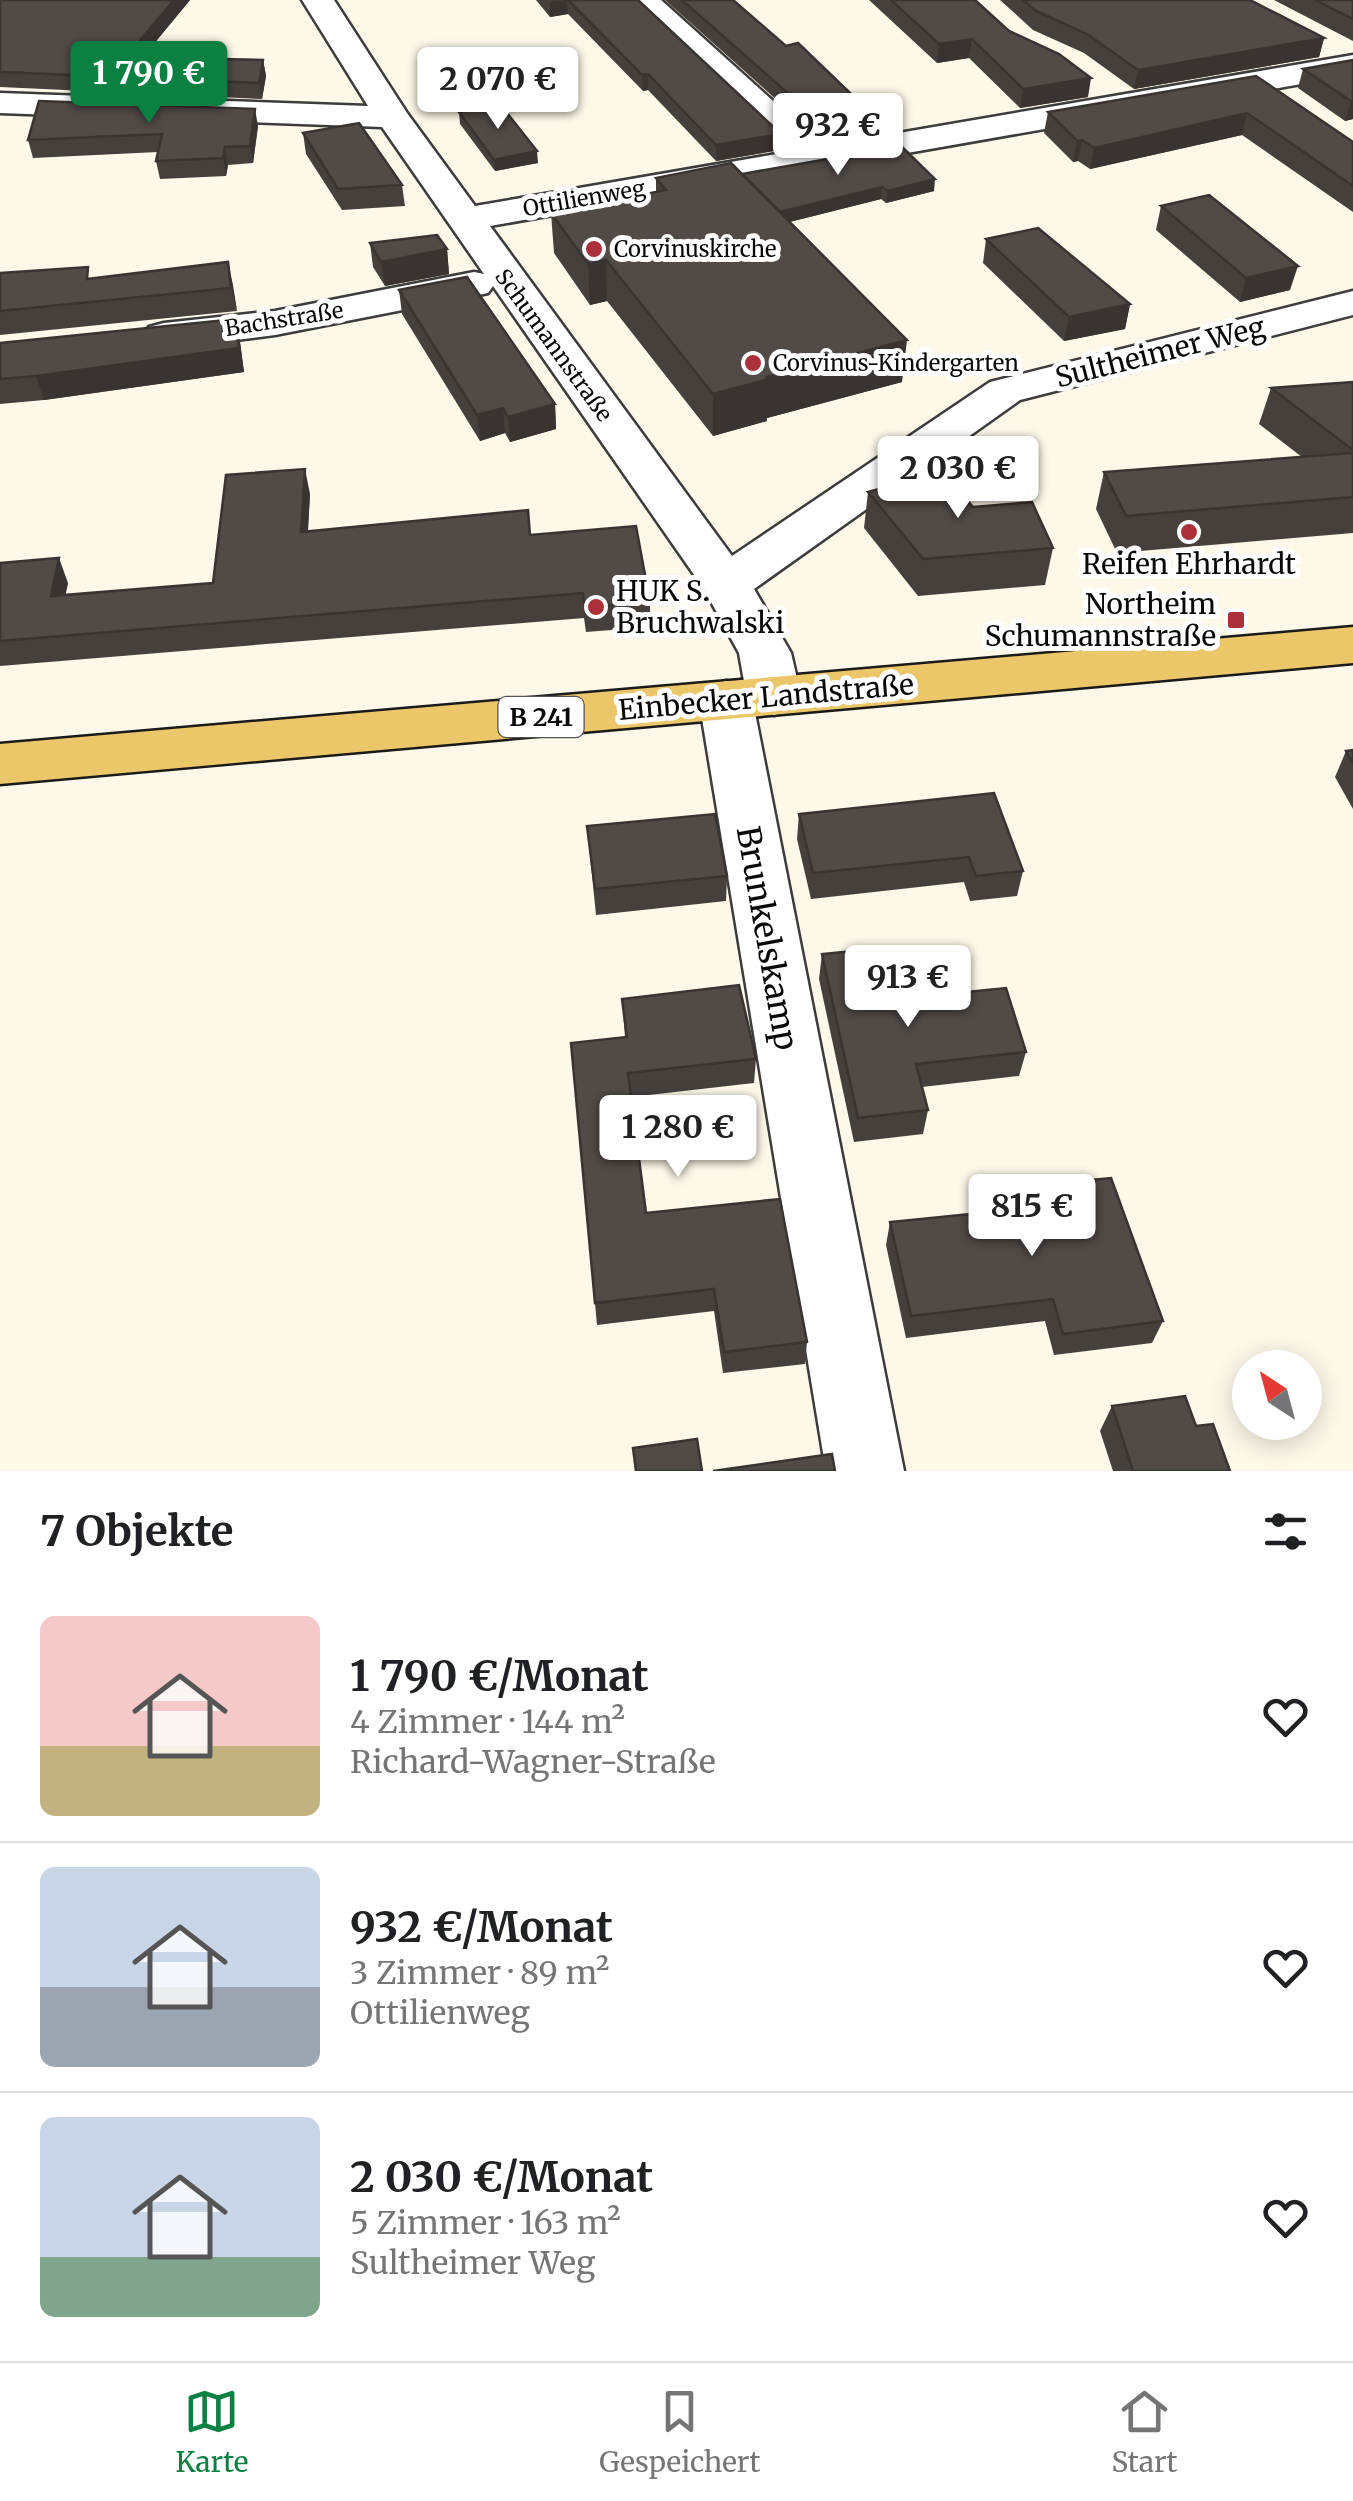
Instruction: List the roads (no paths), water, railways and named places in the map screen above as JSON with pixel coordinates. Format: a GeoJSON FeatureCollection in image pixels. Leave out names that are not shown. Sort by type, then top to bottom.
{"type":"FeatureCollection","features":[{"type":"Feature","properties":{"kind":"main road","name":"Einbecker Landstraße"},"geometry":{"type":"LineString","coordinates":[[0,764],[1353,645]]}},
{"type":"Feature","properties":{"kind":"street","name":"Schumannstraße"},"geometry":{"type":"LineString","coordinates":[[318,0],[392,117],[726,584],[765,653],[750,698]]}},
{"type":"Feature","properties":{"kind":"street"},"geometry":{"type":"LineString","coordinates":[[644,0],[815,158]]}},
{"type":"Feature","properties":{"kind":"street"},"geometry":{"type":"LineString","coordinates":[[1323,38],[1353,62]]}},
{"type":"Feature","properties":{"kind":"street","name":"Ottilienweg"},"geometry":{"type":"LineString","coordinates":[[465,219],[1353,62]]}},
{"type":"Feature","properties":{"kind":"street"},"geometry":{"type":"LineString","coordinates":[[1084,74],[1126,104]]}},
{"type":"Feature","properties":{"kind":"street"},"geometry":{"type":"LineString","coordinates":[[1258,81],[1290,103]]}},
{"type":"Feature","properties":{"kind":"street"},"geometry":{"type":"LineString","coordinates":[[0,103],[392,117]]}},
{"type":"Feature","properties":{"kind":"street","name":"Bachstraße"},"geometry":{"type":"LineString","coordinates":[[119,341],[275,323],[506,278]]}},
{"type":"Feature","properties":{"kind":"street","name":"Sultheimer Weg"},"geometry":{"type":"LineString","coordinates":[[726,584],[1005,390],[1353,303]]}},
{"type":"Feature","properties":{"kind":"street","name":"Brunkelskamp"},"geometry":{"type":"LineString","coordinates":[[750,698],[736,771],[865,1471]]}},
{"type":"Feature","properties":{"kind":"place","name":"Corvinuskirche"},"geometry":{"type":"Point","coordinates":[594,249]}},
{"type":"Feature","properties":{"kind":"place","name":"Corvinus-Kindergarten"},"geometry":{"type":"Point","coordinates":[753,363]}},
{"type":"Feature","properties":{"kind":"place","name":"Reifen Ehrhardt"},"geometry":{"type":"Point","coordinates":[1189,532]}},
{"type":"Feature","properties":{"kind":"place","name":"HUK S. Bruchwalski"},"geometry":{"type":"Point","coordinates":[596,607]}},
{"type":"Feature","properties":{"kind":"place","name":"Northeim Schumannstraße"},"geometry":{"type":"Point","coordinates":[1236,620]}}]}
